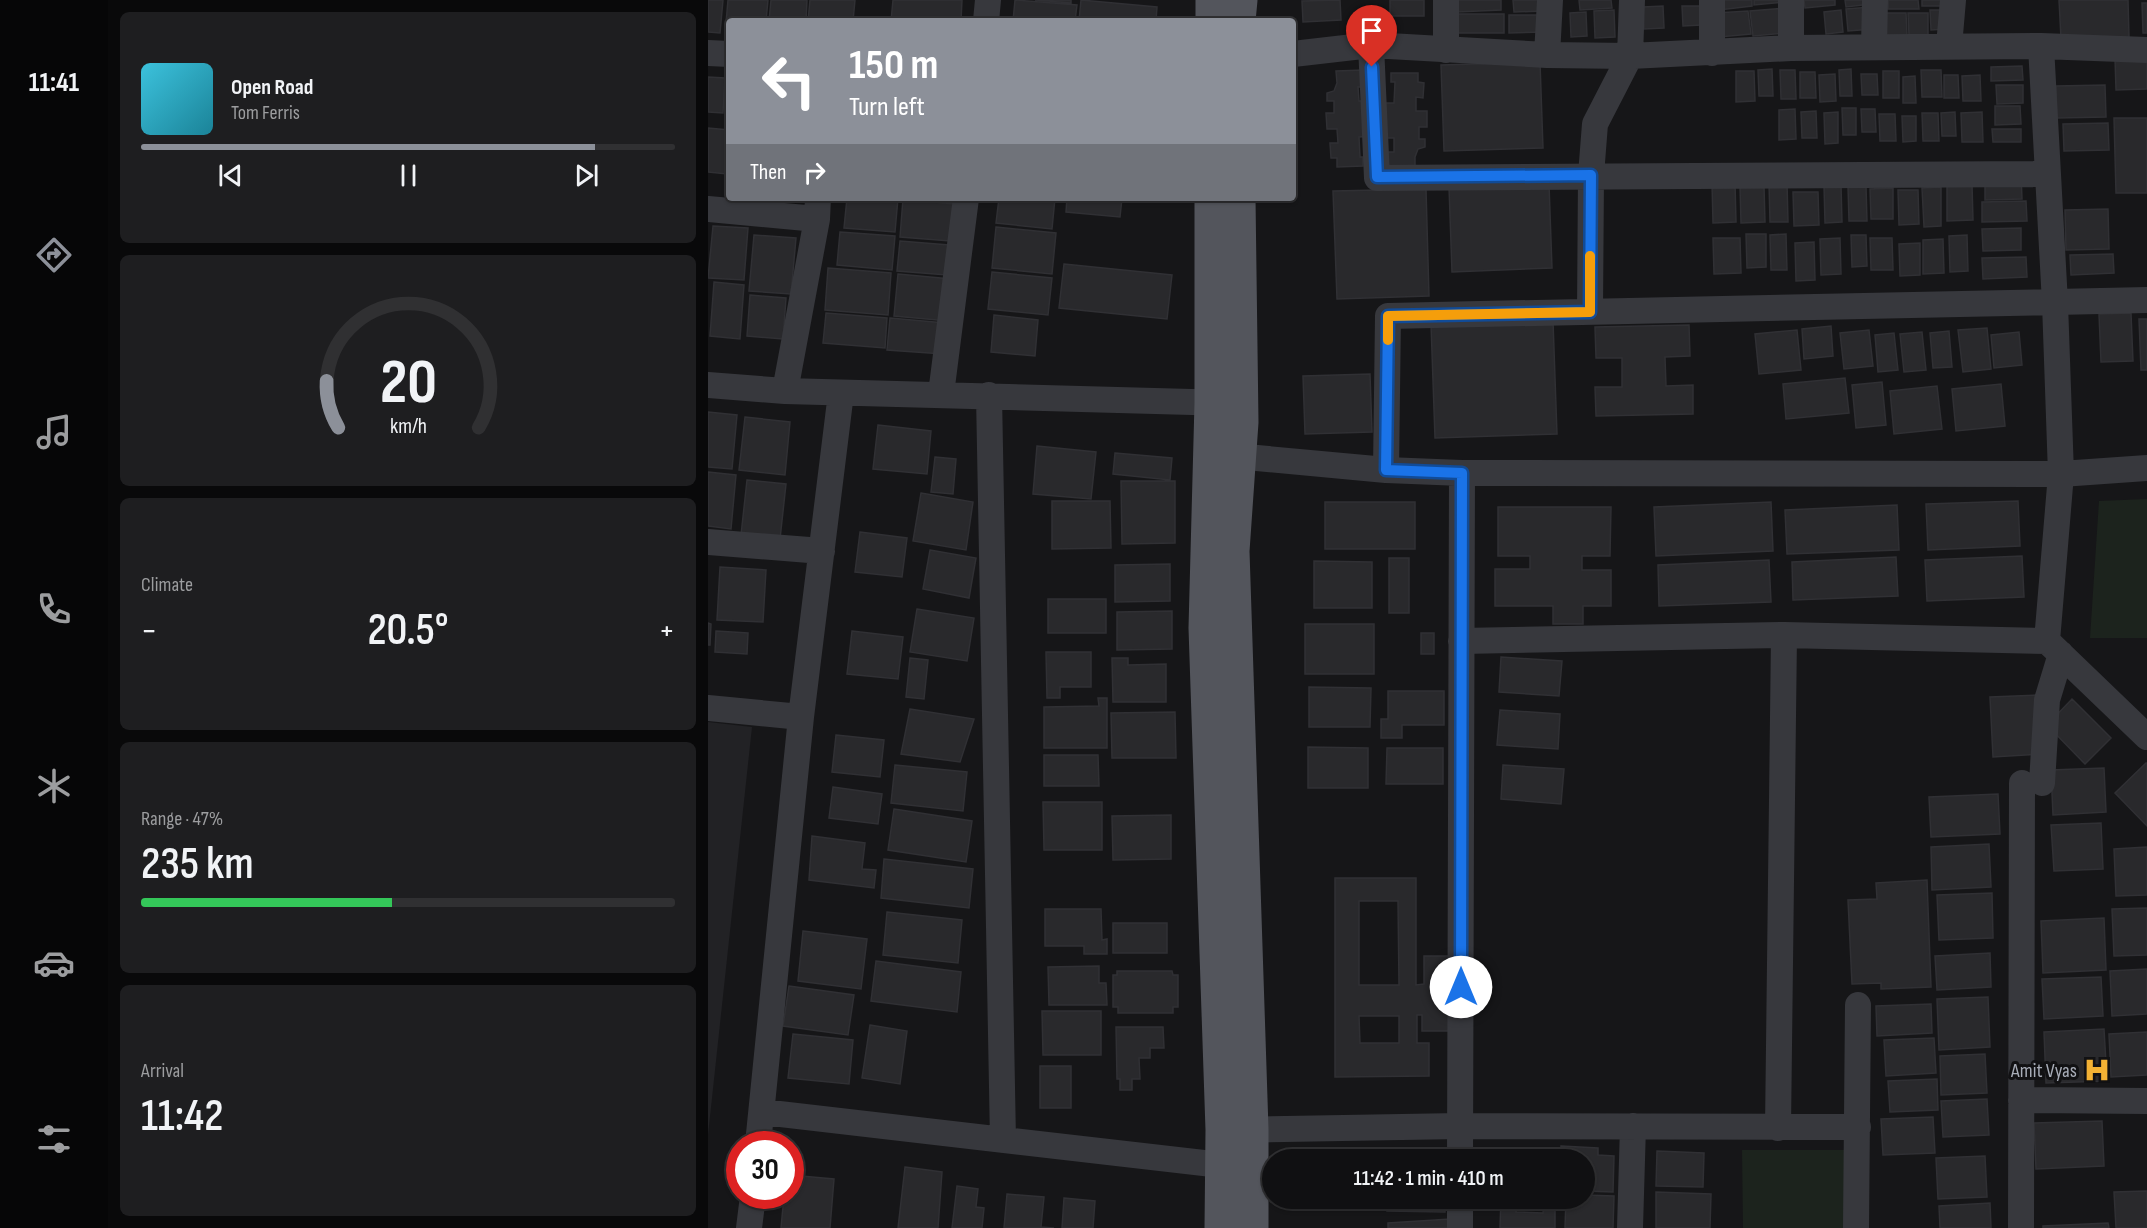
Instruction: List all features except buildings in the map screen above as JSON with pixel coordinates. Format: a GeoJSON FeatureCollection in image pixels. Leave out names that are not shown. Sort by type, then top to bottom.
{"type":"FeatureCollection","features":[{"type":"Feature","properties":{"kind":"main road"},"geometry":{"type":"LineString","coordinates":[[1212,0],[1212,18]]}},
{"type":"Feature","properties":{"kind":"main road"},"geometry":{"type":"LineString","coordinates":[[1239,18],[1241,0]]}},
{"type":"Feature","properties":{"kind":"main road"},"geometry":{"type":"LineString","coordinates":[[1211,201],[1227,403]]}},
{"type":"Feature","properties":{"kind":"main road"},"geometry":{"type":"LineString","coordinates":[[1239,201],[1225,456],[1233,551],[1237,1130],[1252,1228]]}},
{"type":"Feature","properties":{"kind":"main road"},"geometry":{"type":"LineString","coordinates":[[1221,1228],[1221,1165],[1237,1130]]}},
{"type":"Feature","properties":{"kind":"street"},"geometry":{"type":"LineString","coordinates":[[986,18],[988,0]]}},
{"type":"Feature","properties":{"kind":"street"},"geometry":{"type":"LineString","coordinates":[[1446,0],[1446,50]]}},
{"type":"Feature","properties":{"kind":"street"},"geometry":{"type":"LineString","coordinates":[[1547,55],[1550,0]]}},
{"type":"Feature","properties":{"kind":"street"},"geometry":{"type":"LineString","coordinates":[[1590,312],[1591,175],[1595,124],[1630,56],[1632,0]]}},
{"type":"Feature","properties":{"kind":"street"},"geometry":{"type":"LineString","coordinates":[[1712,0],[1712,53]]}},
{"type":"Feature","properties":{"kind":"street"},"geometry":{"type":"LineString","coordinates":[[1791,0],[1791,48]]}},
{"type":"Feature","properties":{"kind":"street"},"geometry":{"type":"LineString","coordinates":[[1874,46],[1875,0]]}},
{"type":"Feature","properties":{"kind":"street"},"geometry":{"type":"LineString","coordinates":[[1949,46],[1953,0]]}},
{"type":"Feature","properties":{"kind":"street"},"geometry":{"type":"LineString","coordinates":[[1371,45],[1377,177],[2048,174]]}},
{"type":"Feature","properties":{"kind":"street"},"geometry":{"type":"LineString","coordinates":[[1296,54],[1371,45],[1547,55],[1630,56],[1874,46],[2041,46],[2147,50]]}},
{"type":"Feature","properties":{"kind":"street"},"geometry":{"type":"LineString","coordinates":[[2021,1228],[2021,1100],[2032,783],[2054,647],[2061,474],[2055,303],[2041,46]]}},
{"type":"Feature","properties":{"kind":"street"},"geometry":{"type":"LineString","coordinates":[[708,52],[726,54]]}},
{"type":"Feature","properties":{"kind":"street"},"geometry":{"type":"LineString","coordinates":[[941,394],[966,201]]}},
{"type":"Feature","properties":{"kind":"street"},"geometry":{"type":"LineString","coordinates":[[708,209],[817,209],[785,391]]}},
{"type":"Feature","properties":{"kind":"street"},"geometry":{"type":"LineString","coordinates":[[1386,470],[1388,316],[2147,300]]}},
{"type":"Feature","properties":{"kind":"street"},"geometry":{"type":"LineString","coordinates":[[708,385],[841,393],[989,395],[1227,403]]}},
{"type":"Feature","properties":{"kind":"street"},"geometry":{"type":"LineString","coordinates":[[760,1131],[801,717],[841,393]]}},
{"type":"Feature","properties":{"kind":"street"},"geometry":{"type":"LineString","coordinates":[[989,395],[1003,1140]]}},
{"type":"Feature","properties":{"kind":"street"},"geometry":{"type":"LineString","coordinates":[[1225,456],[1386,470],[1462,473],[2061,474],[2147,468]]}},
{"type":"Feature","properties":{"kind":"street"},"geometry":{"type":"LineString","coordinates":[[1460,1149],[1462,473]]}},
{"type":"Feature","properties":{"kind":"street"},"geometry":{"type":"LineString","coordinates":[[708,542],[822,551]]}},
{"type":"Feature","properties":{"kind":"street"},"geometry":{"type":"LineString","coordinates":[[1461,641],[1784,635],[2054,647],[2142,722]]}},
{"type":"Feature","properties":{"kind":"street"},"geometry":{"type":"LineString","coordinates":[[1778,1128],[1784,635]]}},
{"type":"Feature","properties":{"kind":"street"},"geometry":{"type":"LineString","coordinates":[[708,708],[801,717]]}},
{"type":"Feature","properties":{"kind":"street"},"geometry":{"type":"LineString","coordinates":[[1856,1228],[1858,1005]]}},
{"type":"Feature","properties":{"kind":"street"},"geometry":{"type":"LineString","coordinates":[[2021,1100],[2147,1101]]}},
{"type":"Feature","properties":{"kind":"street"},"geometry":{"type":"LineString","coordinates":[[762,1112],[1221,1165]]}},
{"type":"Feature","properties":{"kind":"street"},"geometry":{"type":"LineString","coordinates":[[1237,1130],[1460,1126],[1858,1127]]}},
{"type":"Feature","properties":{"kind":"street"},"geometry":{"type":"LineString","coordinates":[[1630,1228],[1633,1126]]}},
{"type":"Feature","properties":{"kind":"street"},"geometry":{"type":"LineString","coordinates":[[749,1228],[751,1209]]}},
{"type":"Feature","properties":{"kind":"street"},"geometry":{"type":"LineString","coordinates":[[1460,1209],[1460,1228]]}},
{"type":"Feature","properties":{"kind":"shaded area"},"geometry":{"type":"Polygon","coordinates":[[[2147,499],[2147,638],[2090,638],[2099,501],[2147,499]]]}},
{"type":"Feature","properties":{"kind":"shaded area"},"geometry":{"type":"Polygon","coordinates":[[[708,722],[752,727],[708,1135],[708,722]]]}},
{"type":"Feature","properties":{"kind":"shaded area"},"geometry":{"type":"Polygon","coordinates":[[[1742,1150],[1858,1150],[1856,1228],[1743,1228],[1742,1150]]]}},
{"type":"Feature","properties":{"kind":"slow traffic"},"geometry":{"type":"LineString","coordinates":[[1388,340],[1388,316],[1590,312],[1590,256]]}},
{"type":"Feature","properties":{"kind":"place","name":"Amit Vyas"},"geometry":{"type":"Point","coordinates":[2097,1070]}},
{"type":"Feature","properties":{"kind":"route"},"geometry":{"type":"LineString","coordinates":[[1372,67],[1377,177],[1591,175],[1590,312],[1388,316],[1386,470],[1462,473],[1461,987]]}}]}
